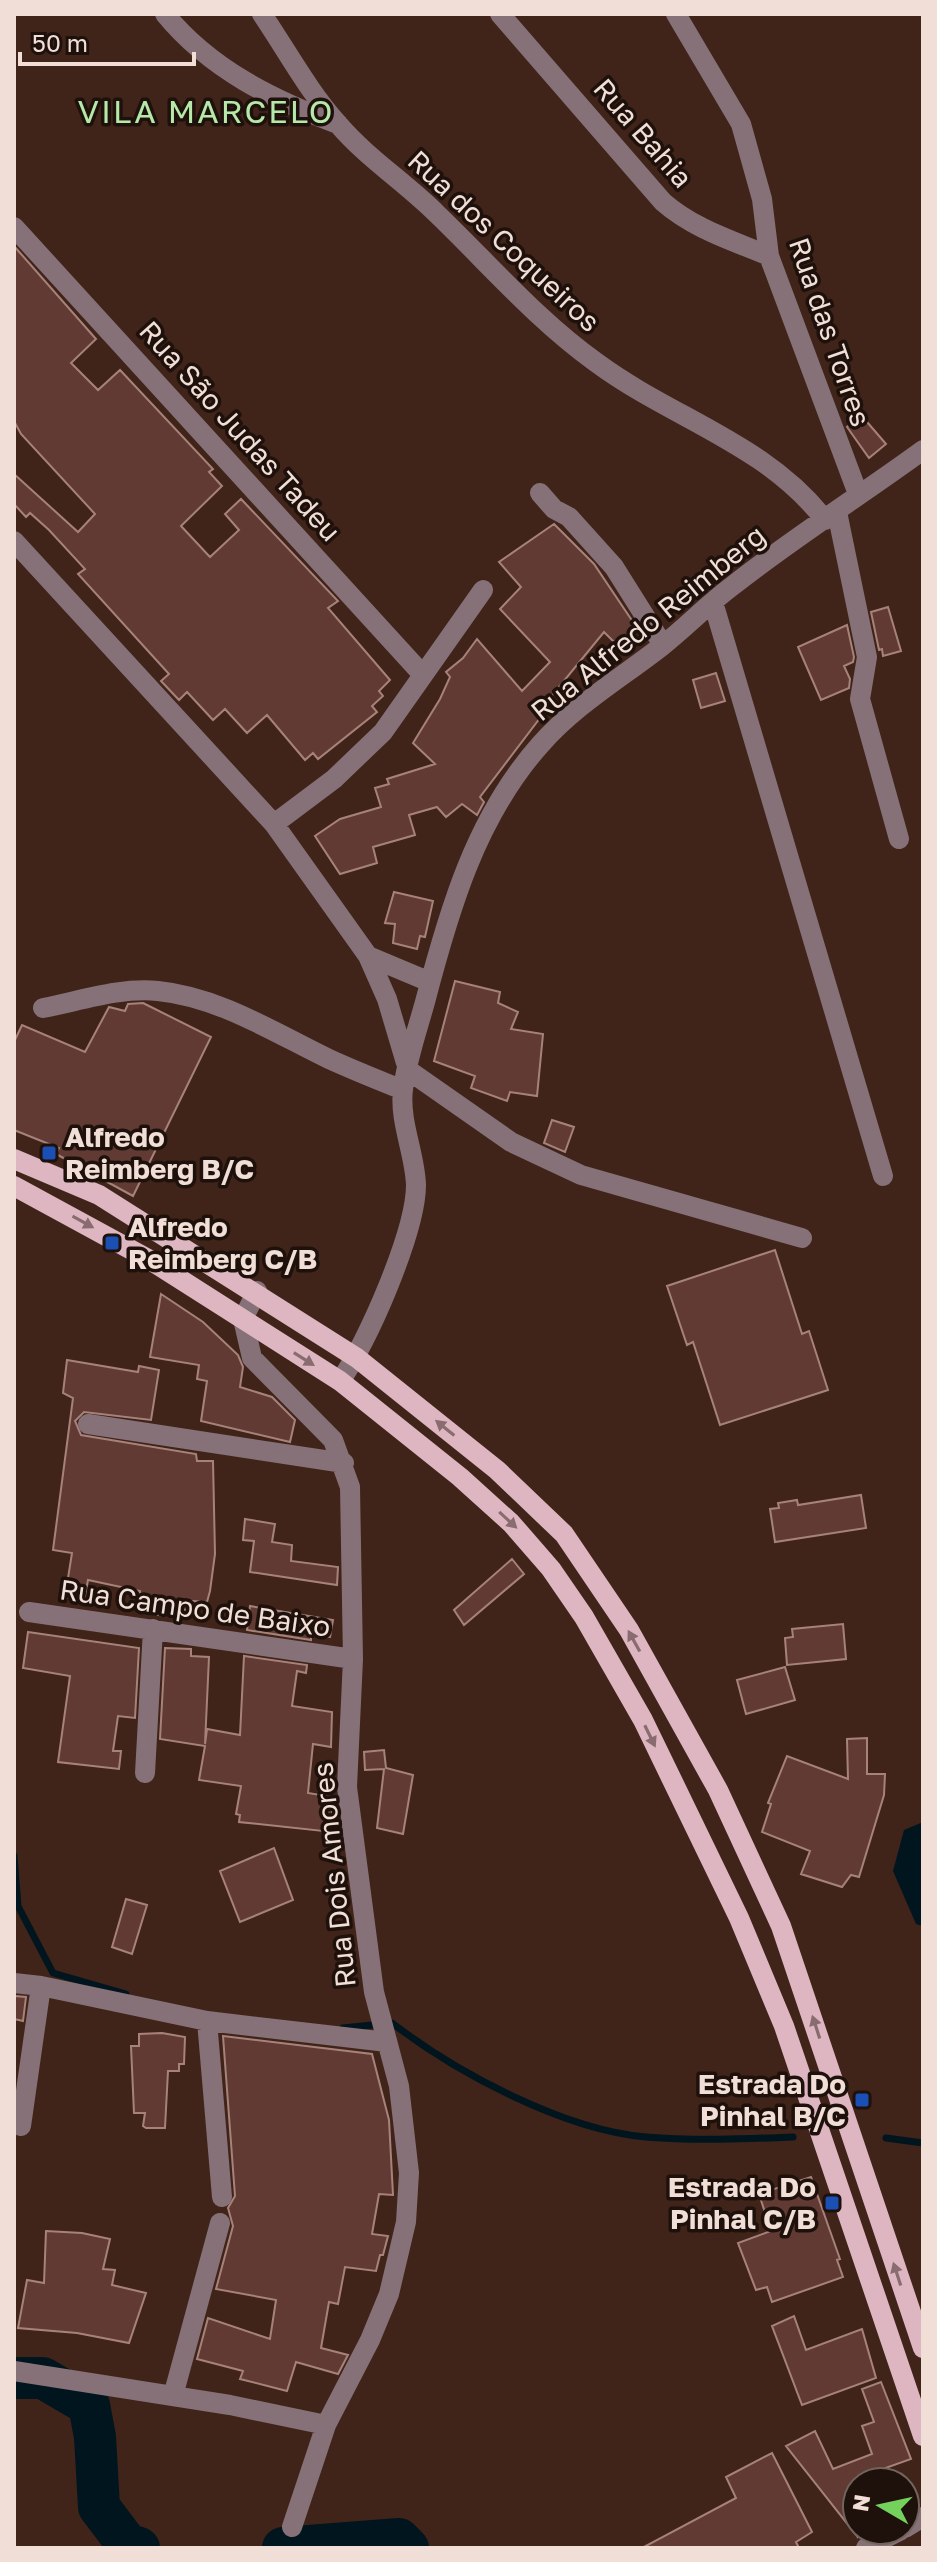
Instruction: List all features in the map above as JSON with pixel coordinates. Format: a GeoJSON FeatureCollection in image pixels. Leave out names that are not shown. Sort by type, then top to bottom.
{"type":"FeatureCollection","features":[{"type":"Feature","properties":{"kind":"main road"},"geometry":{"type":"LineString","coordinates":[[14,1159],[99,1195],[257,1291],[357,1358],[497,1470],[564,1534],[629,1630],[718,1790],[781,1926],[923,2348]]}},
{"type":"Feature","properties":{"kind":"main road"},"geometry":{"type":"LineString","coordinates":[[14,1186],[128,1247],[340,1381],[460,1477],[534,1546],[584,1617],[643,1720],[739,1918],[784,2026],[923,2436]]}},
{"type":"Feature","properties":{"kind":"street"},"geometry":{"type":"LineString","coordinates":[[165,14],[186,38],[245,82],[288,106],[338,124]]}},
{"type":"Feature","properties":{"kind":"street","name":"Rua dos Coqueiros"},"geometry":{"type":"LineString","coordinates":[[262,14],[338,124],[436,212],[538,317],[610,372],[726,436],[773,466],[831,516]]}},
{"type":"Feature","properties":{"kind":"street","name":"Rua Bahia"},"geometry":{"type":"LineString","coordinates":[[500,14],[663,202],[681,217],[714,235],[769,256]]}},
{"type":"Feature","properties":{"kind":"street","name":"Rua das Torres"},"geometry":{"type":"LineString","coordinates":[[676,14],[741,124],[762,199],[769,256],[858,494]]}},
{"type":"Feature","properties":{"kind":"street","name":"Rua São Judas Tadeu"},"geometry":{"type":"LineString","coordinates":[[14,227],[423,675]]}},
{"type":"Feature","properties":{"kind":"street","name":"Rua Alfredo Reimberg"},"geometry":{"type":"LineString","coordinates":[[405,1080],[430,982],[466,866],[520,773],[540,745],[580,706],[663,645],[713,602],[858,494],[923,450]]}},
{"type":"Feature","properties":{"kind":"street"},"geometry":{"type":"LineString","coordinates":[[540,493],[554,509],[569,517],[614,567],[663,645]]}},
{"type":"Feature","properties":{"kind":"street"},"geometry":{"type":"LineString","coordinates":[[831,516],[867,657],[860,699],[899,839]]}},
{"type":"Feature","properties":{"kind":"street"},"geometry":{"type":"LineString","coordinates":[[14,541],[274,824],[368,956],[387,999],[405,1080],[405,1129],[415,1178],[414,1202],[387,1287],[357,1358],[340,1381]]}},
{"type":"Feature","properties":{"kind":"street"},"geometry":{"type":"LineString","coordinates":[[274,824],[334,779],[383,732],[483,590]]}},
{"type":"Feature","properties":{"kind":"street"},"geometry":{"type":"LineString","coordinates":[[713,602],[883,1176]]}},
{"type":"Feature","properties":{"kind":"street"},"geometry":{"type":"LineString","coordinates":[[368,956],[430,982]]}},
{"type":"Feature","properties":{"kind":"street"},"geometry":{"type":"LineString","coordinates":[[43,1008],[120,992],[158,991],[194,999],[263,1024],[330,1059],[405,1080],[511,1142],[581,1175],[802,1238]]}},
{"type":"Feature","properties":{"kind":"street"},"geometry":{"type":"LineString","coordinates":[[243,1319],[257,1291]]}},
{"type":"Feature","properties":{"kind":"street","name":"Rua Dois Amores"},"geometry":{"type":"LineString","coordinates":[[243,1319],[252,1358],[325,1430],[344,1463],[350,1487],[353,1659],[347,1787],[374,1992],[405,2128],[409,2173],[404,2235],[381,2316],[326,2425],[292,2527]]}},
{"type":"Feature","properties":{"kind":"street"},"geometry":{"type":"LineString","coordinates":[[88,1424],[344,1463]]}},
{"type":"Feature","properties":{"kind":"street","name":"Rua Campo de Baixo"},"geometry":{"type":"LineString","coordinates":[[29,1612],[353,1659]]}},
{"type":"Feature","properties":{"kind":"street"},"geometry":{"type":"LineString","coordinates":[[145,1773],[153,1629]]}},
{"type":"Feature","properties":{"kind":"street"},"geometry":{"type":"LineString","coordinates":[[14,1983],[207,2021],[387,2042]]}},
{"type":"Feature","properties":{"kind":"street"},"geometry":{"type":"LineString","coordinates":[[21,2126],[41,1986]]}},
{"type":"Feature","properties":{"kind":"street"},"geometry":{"type":"LineString","coordinates":[[207,2021],[222,2197]]}},
{"type":"Feature","properties":{"kind":"street"},"geometry":{"type":"LineString","coordinates":[[173,2396],[220,2223]]}},
{"type":"Feature","properties":{"kind":"street"},"geometry":{"type":"LineString","coordinates":[[14,2371],[173,2396],[326,2425]]}},
{"type":"Feature","properties":{"kind":"water"},"geometry":{"type":"Polygon","coordinates":[[[923,1822],[923,1926],[916,1924],[893,1871],[904,1830],[923,1822]]]}},
{"type":"Feature","properties":{"kind":"building"},"geometry":{"type":"Polygon","coordinates":[[[14,246],[96,339],[71,363],[98,390],[120,370],[213,469],[209,472],[222,486],[181,526],[210,557],[239,530],[225,514],[241,499],[338,601],[328,608],[390,680],[379,691],[383,696],[372,706],[377,712],[318,759],[313,753],[305,760],[267,715],[247,733],[225,709],[213,720],[187,692],[179,700],[161,681],[169,674],[78,574],[85,569],[49,530],[30,513],[26,517],[14,504],[14,474],[78,532],[95,514],[21,434],[14,421],[14,246]]]}},
{"type":"Feature","properties":{"kind":"building"},"geometry":{"type":"Polygon","coordinates":[[[861,415],[886,444],[869,458],[847,427],[861,415]]]}},
{"type":"Feature","properties":{"kind":"building"},"geometry":{"type":"Polygon","coordinates":[[[554,524],[594,564],[637,628],[615,643],[604,632],[540,710],[543,714],[480,797],[484,802],[477,815],[462,804],[446,817],[437,807],[409,815],[415,835],[373,847],[377,863],[340,874],[315,836],[340,819],[381,807],[375,788],[389,784],[387,779],[435,764],[413,743],[440,699],[450,677],[446,672],[463,658],[477,639],[522,691],[550,662],[500,609],[521,587],[499,562],[554,524]]]}},
{"type":"Feature","properties":{"kind":"building"},"geometry":{"type":"Polygon","coordinates":[[[888,607],[901,651],[883,656],[871,612],[888,607]]]}},
{"type":"Feature","properties":{"kind":"building"},"geometry":{"type":"Polygon","coordinates":[[[847,625],[854,657],[853,662],[844,666],[850,679],[849,688],[821,700],[798,647],[847,625]]]}},
{"type":"Feature","properties":{"kind":"building"},"geometry":{"type":"Polygon","coordinates":[[[716,673],[725,701],[701,708],[693,680],[716,673]]]}},
{"type":"Feature","properties":{"kind":"building"},"geometry":{"type":"Polygon","coordinates":[[[394,892],[433,901],[425,937],[420,936],[417,949],[393,943],[395,924],[385,923],[394,892]]]}},
{"type":"Feature","properties":{"kind":"building"},"geometry":{"type":"Polygon","coordinates":[[[455,981],[500,992],[498,1003],[518,1012],[511,1029],[543,1034],[537,1096],[510,1092],[507,1101],[471,1088],[475,1076],[434,1061],[455,981]]]}},
{"type":"Feature","properties":{"kind":"building"},"geometry":{"type":"Polygon","coordinates":[[[143,1003],[211,1037],[133,1196],[56,1154],[59,1148],[14,1130],[14,1042],[22,1025],[85,1052],[109,1007],[125,1011],[128,1004],[143,1003]]]}},
{"type":"Feature","properties":{"kind":"building"},"geometry":{"type":"Polygon","coordinates":[[[552,1120],[574,1127],[565,1152],[544,1143],[552,1120]]]}},
{"type":"Feature","properties":{"kind":"building"},"geometry":{"type":"Polygon","coordinates":[[[775,1250],[802,1334],[809,1331],[828,1390],[720,1425],[693,1342],[687,1345],[667,1286],[775,1250]]]}},
{"type":"Feature","properties":{"kind":"building"},"geometry":{"type":"Polygon","coordinates":[[[161,1294],[203,1322],[238,1355],[243,1367],[240,1387],[272,1397],[295,1420],[290,1442],[201,1421],[207,1381],[197,1379],[199,1365],[150,1357],[161,1294]]]}},
{"type":"Feature","properties":{"kind":"building"},"geometry":{"type":"Polygon","coordinates":[[[67,1360],[138,1372],[139,1366],[159,1370],[151,1420],[84,1412],[75,1421],[81,1435],[196,1454],[197,1461],[213,1461],[215,1554],[210,1591],[207,1602],[193,1601],[192,1611],[165,1606],[165,1616],[140,1612],[140,1591],[88,1580],[84,1602],[65,1597],[72,1553],[53,1550],[73,1398],[63,1393],[67,1360]]]}},
{"type":"Feature","properties":{"kind":"building"},"geometry":{"type":"Polygon","coordinates":[[[861,1495],[866,1528],[775,1542],[770,1509],[779,1508],[778,1503],[797,1500],[798,1505],[861,1495]]]}},
{"type":"Feature","properties":{"kind":"building"},"geometry":{"type":"Polygon","coordinates":[[[245,1519],[275,1524],[272,1542],[292,1545],[291,1561],[338,1567],[337,1585],[250,1572],[254,1541],[243,1540],[245,1519]]]}},
{"type":"Feature","properties":{"kind":"building"},"geometry":{"type":"Polygon","coordinates":[[[512,1559],[524,1574],[464,1625],[454,1610],[512,1559]]]}},
{"type":"Feature","properties":{"kind":"building"},"geometry":{"type":"Polygon","coordinates":[[[250,1606],[333,1620],[330,1637],[311,1635],[311,1640],[247,1630],[250,1606]]]}},
{"type":"Feature","properties":{"kind":"building"},"geometry":{"type":"Polygon","coordinates":[[[843,1624],[846,1659],[787,1665],[785,1638],[793,1637],[792,1629],[843,1624]]]}},
{"type":"Feature","properties":{"kind":"building"},"geometry":{"type":"Polygon","coordinates":[[[28,1632],[139,1648],[135,1718],[118,1716],[113,1751],[121,1751],[119,1769],[58,1762],[70,1676],[23,1668],[28,1632]]]}},
{"type":"Feature","properties":{"kind":"building"},"geometry":{"type":"Polygon","coordinates":[[[165,1648],[191,1649],[191,1656],[209,1657],[205,1744],[207,1729],[240,1735],[244,1656],[307,1665],[306,1673],[297,1671],[292,1706],[332,1712],[331,1747],[313,1744],[308,1793],[332,1797],[332,1832],[239,1822],[240,1815],[236,1814],[241,1786],[199,1780],[205,1746],[160,1739],[165,1648]]]}},
{"type":"Feature","properties":{"kind":"building"},"geometry":{"type":"Polygon","coordinates":[[[785,1667],[795,1700],[746,1714],[737,1680],[785,1667]]]}},
{"type":"Feature","properties":{"kind":"building"},"geometry":{"type":"Polygon","coordinates":[[[867,1738],[867,1774],[885,1774],[884,1795],[859,1877],[851,1875],[842,1887],[801,1874],[810,1851],[762,1832],[771,1804],[768,1803],[787,1756],[848,1779],[847,1739],[867,1738]]]}},
{"type":"Feature","properties":{"kind":"building"},"geometry":{"type":"Polygon","coordinates":[[[384,1750],[386,1768],[413,1775],[403,1834],[377,1828],[384,1769],[365,1770],[364,1752],[384,1750]]]}},
{"type":"Feature","properties":{"kind":"building"},"geometry":{"type":"Polygon","coordinates":[[[274,1848],[293,1900],[240,1922],[220,1871],[274,1848]]]}},
{"type":"Feature","properties":{"kind":"building"},"geometry":{"type":"Polygon","coordinates":[[[126,1899],[147,1905],[132,1954],[112,1947],[126,1899]]]}},
{"type":"Feature","properties":{"kind":"building"},"geometry":{"type":"Polygon","coordinates":[[[15,1996],[26,1997],[23,2021],[14,2019],[15,1996]]]}},
{"type":"Feature","properties":{"kind":"building"},"geometry":{"type":"Polygon","coordinates":[[[162,2033],[185,2037],[184,2064],[179,2064],[179,2071],[168,2071],[165,2128],[146,2128],[143,2126],[145,2113],[134,2113],[131,2046],[139,2046],[139,2034],[162,2033]]]}},
{"type":"Feature","properties":{"kind":"building"},"geometry":{"type":"Polygon","coordinates":[[[223,2036],[372,2054],[389,2120],[393,2195],[379,2194],[372,2234],[388,2236],[383,2255],[380,2255],[376,2271],[345,2267],[338,2304],[329,2302],[321,2348],[348,2355],[338,2374],[296,2362],[287,2391],[240,2379],[243,2371],[197,2359],[208,2318],[270,2339],[276,2300],[216,2289],[233,2226],[228,2208],[235,2196],[223,2036]]]}},
{"type":"Feature","properties":{"kind":"building"},"geometry":{"type":"Polygon","coordinates":[[[811,2177],[840,2259],[837,2260],[843,2277],[772,2302],[767,2287],[756,2290],[738,2243],[771,2231],[759,2194],[811,2177]]]}},
{"type":"Feature","properties":{"kind":"building"},"geometry":{"type":"Polygon","coordinates":[[[46,2231],[82,2233],[110,2239],[103,2269],[115,2270],[112,2285],[146,2293],[129,2343],[77,2333],[18,2328],[27,2280],[44,2283],[46,2231]]]}},
{"type":"Feature","properties":{"kind":"building"},"geometry":{"type":"Polygon","coordinates":[[[794,2316],[806,2350],[862,2329],[876,2378],[802,2405],[772,2326],[794,2316]]]}},
{"type":"Feature","properties":{"kind":"building"},"geometry":{"type":"Polygon","coordinates":[[[881,2382],[911,2459],[891,2466],[841,2466],[841,2516],[786,2446],[815,2431],[833,2469],[872,2454],[862,2426],[874,2422],[862,2389],[881,2382]]]}},
{"type":"Feature","properties":{"kind":"building"},"geometry":{"type":"Polygon","coordinates":[[[772,2453],[812,2532],[796,2542],[799,2548],[642,2548],[736,2498],[726,2477],[772,2453]]]}},
{"type":"Feature","properties":{"kind":"waterway"},"geometry":{"type":"LineString","coordinates":[[14,1856],[18,1906],[53,1973],[126,1994]]}},
{"type":"Feature","properties":{"kind":"waterway"},"geometry":{"type":"LineString","coordinates":[[343,2028],[392,2023],[448,2061],[513,2096],[547,2111],[614,2132],[683,2139],[793,2137]]}},
{"type":"Feature","properties":{"kind":"waterway"},"geometry":{"type":"LineString","coordinates":[[886,2138],[923,2143]]}},
{"type":"Feature","properties":{"kind":"waterway"},"geometry":{"type":"LineString","coordinates":[[14,2378],[43,2378],[89,2405],[95,2437],[99,2507],[127,2544],[139,2548]]}},
{"type":"Feature","properties":{"kind":"waterway"},"geometry":{"type":"LineString","coordinates":[[283,2548],[399,2539],[408,2548]]}},
{"type":"Feature","properties":{"kind":"place","name":"Alfredo Reimberg B/C"},"geometry":{"type":"Point","coordinates":[49,1153]}},
{"type":"Feature","properties":{"kind":"place","name":"Alfredo Reimberg C/B"},"geometry":{"type":"Point","coordinates":[112,1243]}},
{"type":"Feature","properties":{"kind":"place","name":"Estrada Do Pinhal B/C"},"geometry":{"type":"Point","coordinates":[862,2100]}},
{"type":"Feature","properties":{"kind":"place","name":"Estrada Do Pinhal C/B"},"geometry":{"type":"Point","coordinates":[832,2203]}},
{"type":"Feature","properties":{"kind":"district","name":"VILA MARCELO"},"geometry":{"type":"Point","coordinates":[206,112]}}]}
